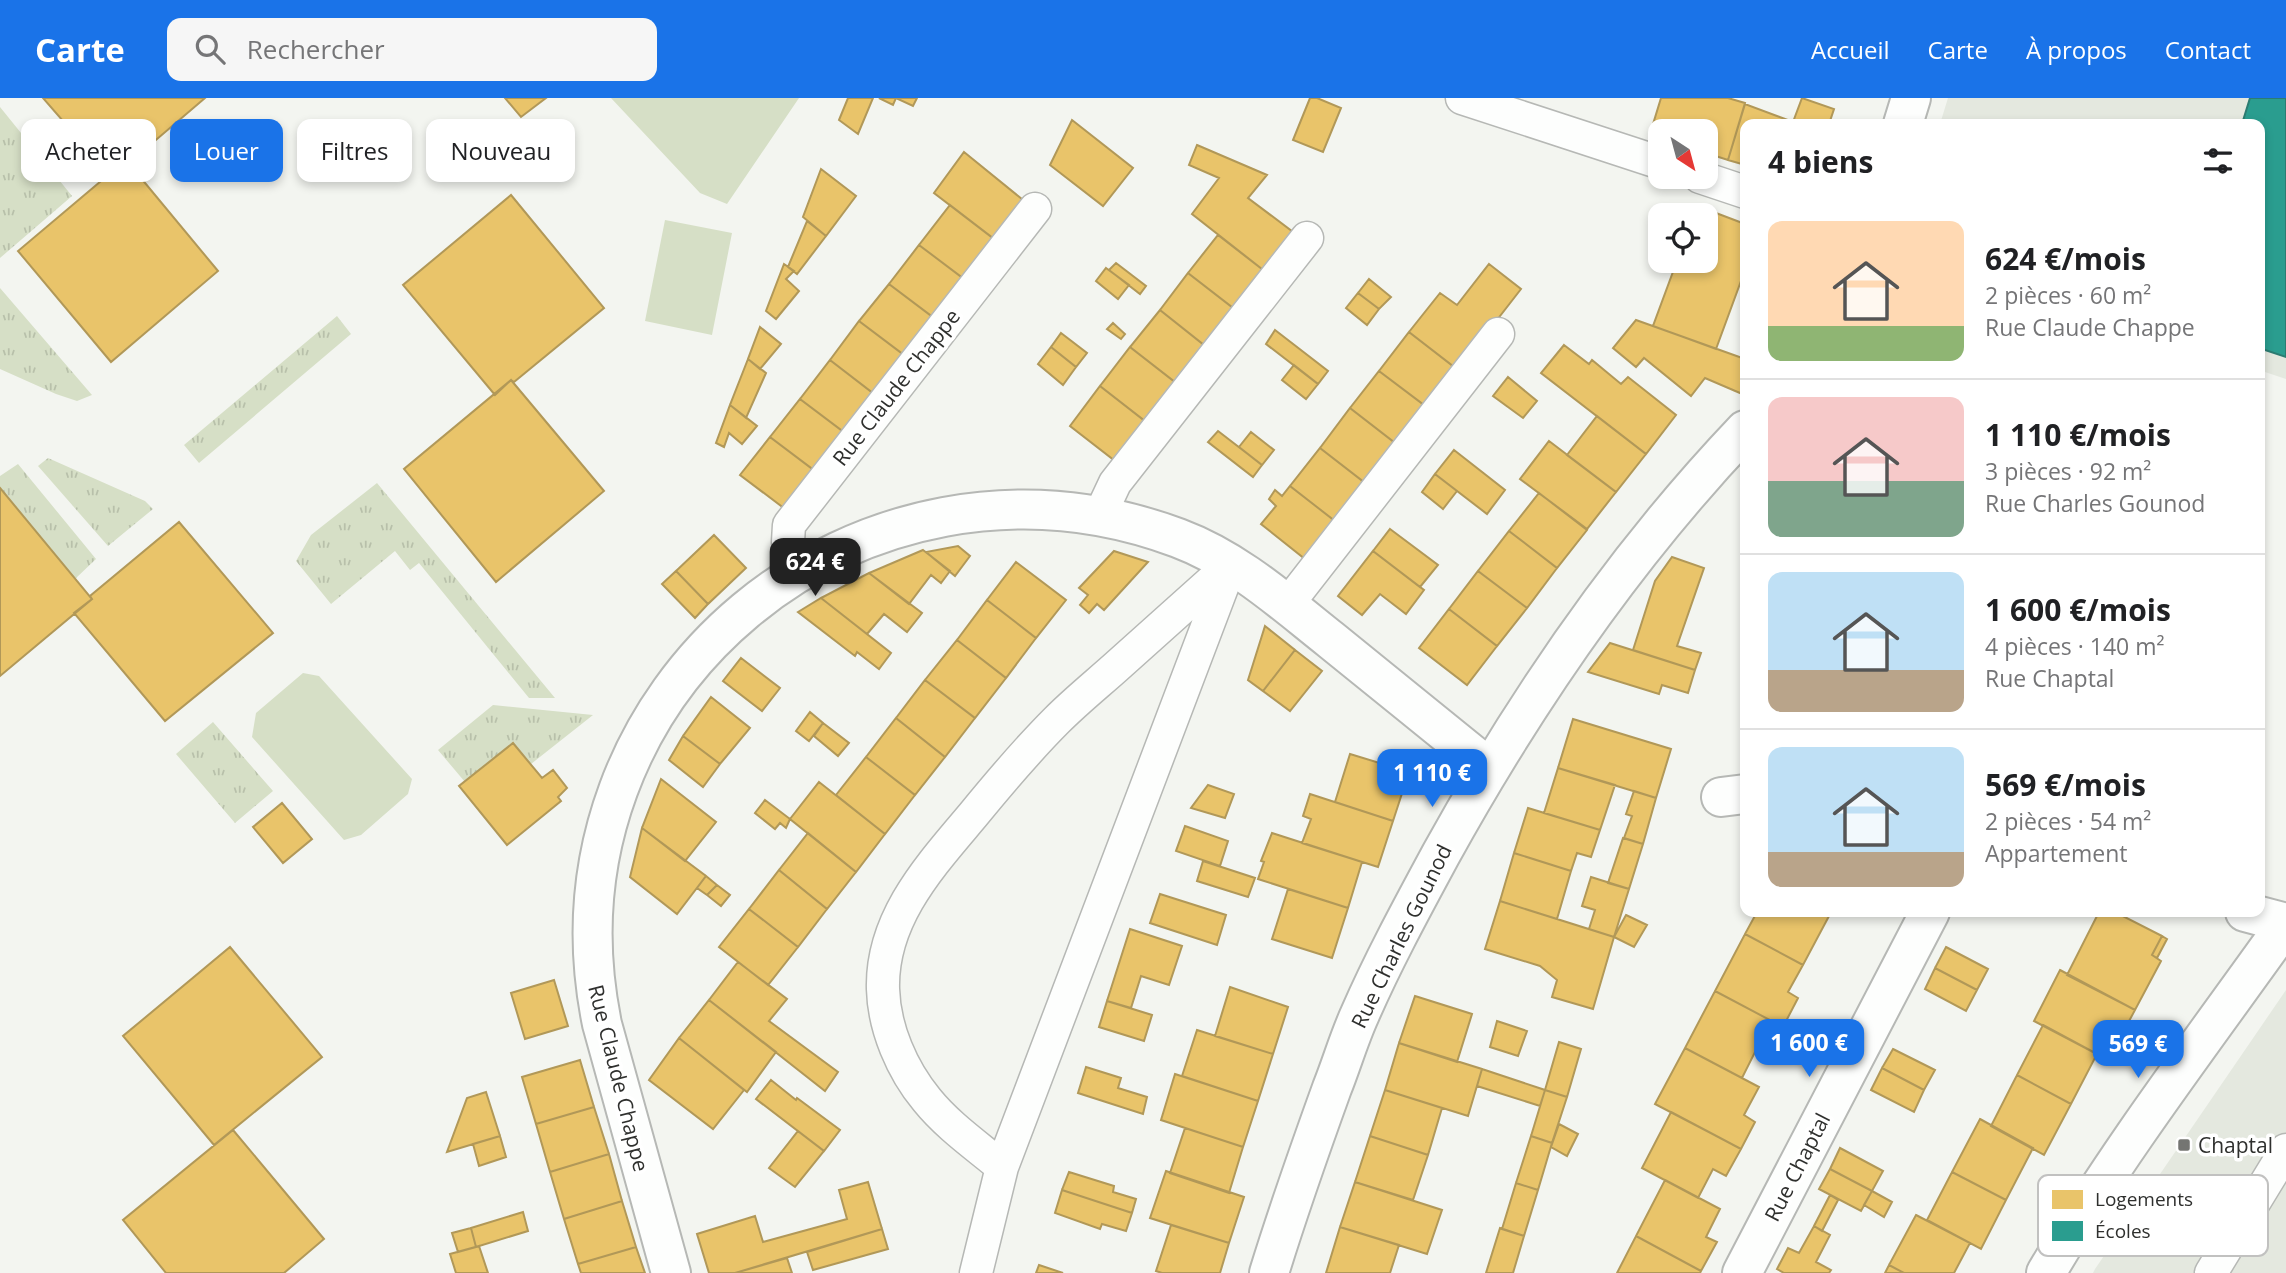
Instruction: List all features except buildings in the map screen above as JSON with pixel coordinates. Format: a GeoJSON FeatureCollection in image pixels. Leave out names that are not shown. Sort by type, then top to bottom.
{"type":"FeatureCollection","features":[{"type":"Feature","properties":{"kind":"street"},"geometry":{"type":"LineString","coordinates":[[1905,119],[1911,98]]}},
{"type":"Feature","properties":{"kind":"street","name":"Rue Charles Gounod"},"geometry":{"type":"LineString","coordinates":[[1269,1273],[1302,1170],[1360,1014],[1403,924],[1489,768],[1542,686],[1608,594],[1665,521],[1740,436]]}},
{"type":"Feature","properties":{"kind":"street","name":"Rue Claude Chappe"},"geometry":{"type":"LineString","coordinates":[[671,1273],[601,1024],[595,991],[592,930],[599,860],[607,825],[631,760],[648,726],[669,694],[715,636],[767,593],[796,575],[831,555],[868,539],[940,517],[1048,510],[1099,517],[1178,538],[1210,552],[1264,585],[1489,768]]}},
{"type":"Feature","properties":{"kind":"street","name":"Rue Chaptal"},"geometry":{"type":"LineString","coordinates":[[1742,1273],[1927,917]]}},
{"type":"Feature","properties":{"kind":"street"},"geometry":{"type":"LineString","coordinates":[[2109,1175],[2286,924],[2262,917]]}},
{"type":"Feature","properties":{"kind":"street"},"geometry":{"type":"LineString","coordinates":[[2046,1273],[2057,1256]]}},
{"type":"Feature","properties":{"kind":"lane"},"geometry":{"type":"LineString","coordinates":[[1462,98],[1648,159]]}},
{"type":"Feature","properties":{"kind":"lane"},"geometry":{"type":"LineString","coordinates":[[1718,183],[1740,190]]}},
{"type":"Feature","properties":{"kind":"lane","name":"Rue Claude Chappe"},"geometry":{"type":"LineString","coordinates":[[796,575],[788,542],[789,525],[1035,209]]}},
{"type":"Feature","properties":{"kind":"lane"},"geometry":{"type":"LineString","coordinates":[[1099,517],[1115,483],[1307,238]]}},
{"type":"Feature","properties":{"kind":"lane"},"geometry":{"type":"LineString","coordinates":[[1286,605],[1498,334]]}},
{"type":"Feature","properties":{"kind":"lane"},"geometry":{"type":"LineString","coordinates":[[976,1273],[1002,1167],[1231,564]]}},
{"type":"Feature","properties":{"kind":"lane"},"geometry":{"type":"LineString","coordinates":[[1002,1167],[927,1101],[897,1051],[887,1019],[883,990],[884,959],[892,931],[907,900],[926,871],[1031,746],[1231,564]]}},
{"type":"Feature","properties":{"kind":"lane"},"geometry":{"type":"LineString","coordinates":[[2268,1180],[2286,1150]]}},
{"type":"Feature","properties":{"kind":"lane"},"geometry":{"type":"LineString","coordinates":[[2211,1273],[2221,1256]]}},
{"type":"Feature","properties":{"kind":"shaded area"},"geometry":{"type":"Polygon","coordinates":[[[1948,98],[2286,98],[2286,379],[2265,372],[2265,119],[1942,119],[1948,98]]]}},
{"type":"Feature","properties":{"kind":"shaded area"},"geometry":{"type":"Polygon","coordinates":[[[2286,990],[2286,1273],[2093,1273],[2104,1256],[2268,1256],[2268,1175],[2159,1175],[2286,990]]]}},
{"type":"Feature","properties":{"kind":"green space"},"geometry":{"type":"Polygon","coordinates":[[[611,98],[799,98],[727,204],[700,193],[611,98]]]}},
{"type":"Feature","properties":{"kind":"green space"},"geometry":{"type":"Polygon","coordinates":[[[0,107],[21,133],[21,182],[61,182],[72,196],[0,258],[0,107]]]}},
{"type":"Feature","properties":{"kind":"green space"},"geometry":{"type":"Polygon","coordinates":[[[665,220],[732,233],[712,335],[645,321],[665,220]]]}},
{"type":"Feature","properties":{"kind":"green space"},"geometry":{"type":"Polygon","coordinates":[[[0,288],[92,395],[77,401],[0,369],[0,288]]]}},
{"type":"Feature","properties":{"kind":"green space"},"geometry":{"type":"Polygon","coordinates":[[[337,316],[351,334],[199,463],[184,445],[337,316]]]}},
{"type":"Feature","properties":{"kind":"green space"},"geometry":{"type":"Polygon","coordinates":[[[48,458],[145,501],[153,509],[108,546],[38,466],[48,458]]]}},
{"type":"Feature","properties":{"kind":"green space"},"geometry":{"type":"Polygon","coordinates":[[[18,464],[96,559],[75,579],[0,488],[0,476],[18,464]]]}},
{"type":"Feature","properties":{"kind":"green space"},"geometry":{"type":"Polygon","coordinates":[[[377,483],[555,698],[529,698],[419,563],[410,570],[395,551],[331,604],[296,561],[311,535],[377,483]]]}},
{"type":"Feature","properties":{"kind":"green space"},"geometry":{"type":"Polygon","coordinates":[[[303,673],[319,676],[412,779],[408,794],[361,835],[344,840],[252,737],[256,713],[303,673]]]}},
{"type":"Feature","properties":{"kind":"green space"},"geometry":{"type":"Polygon","coordinates":[[[493,705],[593,715],[531,764],[512,743],[465,782],[438,750],[493,705]]]}},
{"type":"Feature","properties":{"kind":"green space"},"geometry":{"type":"Polygon","coordinates":[[[213,722],[273,791],[235,823],[176,754],[213,722]]]}},
{"type":"Feature","properties":{"kind":"place","name":"Chaptal"},"geometry":{"type":"Point","coordinates":[2184,1145]}}]}
